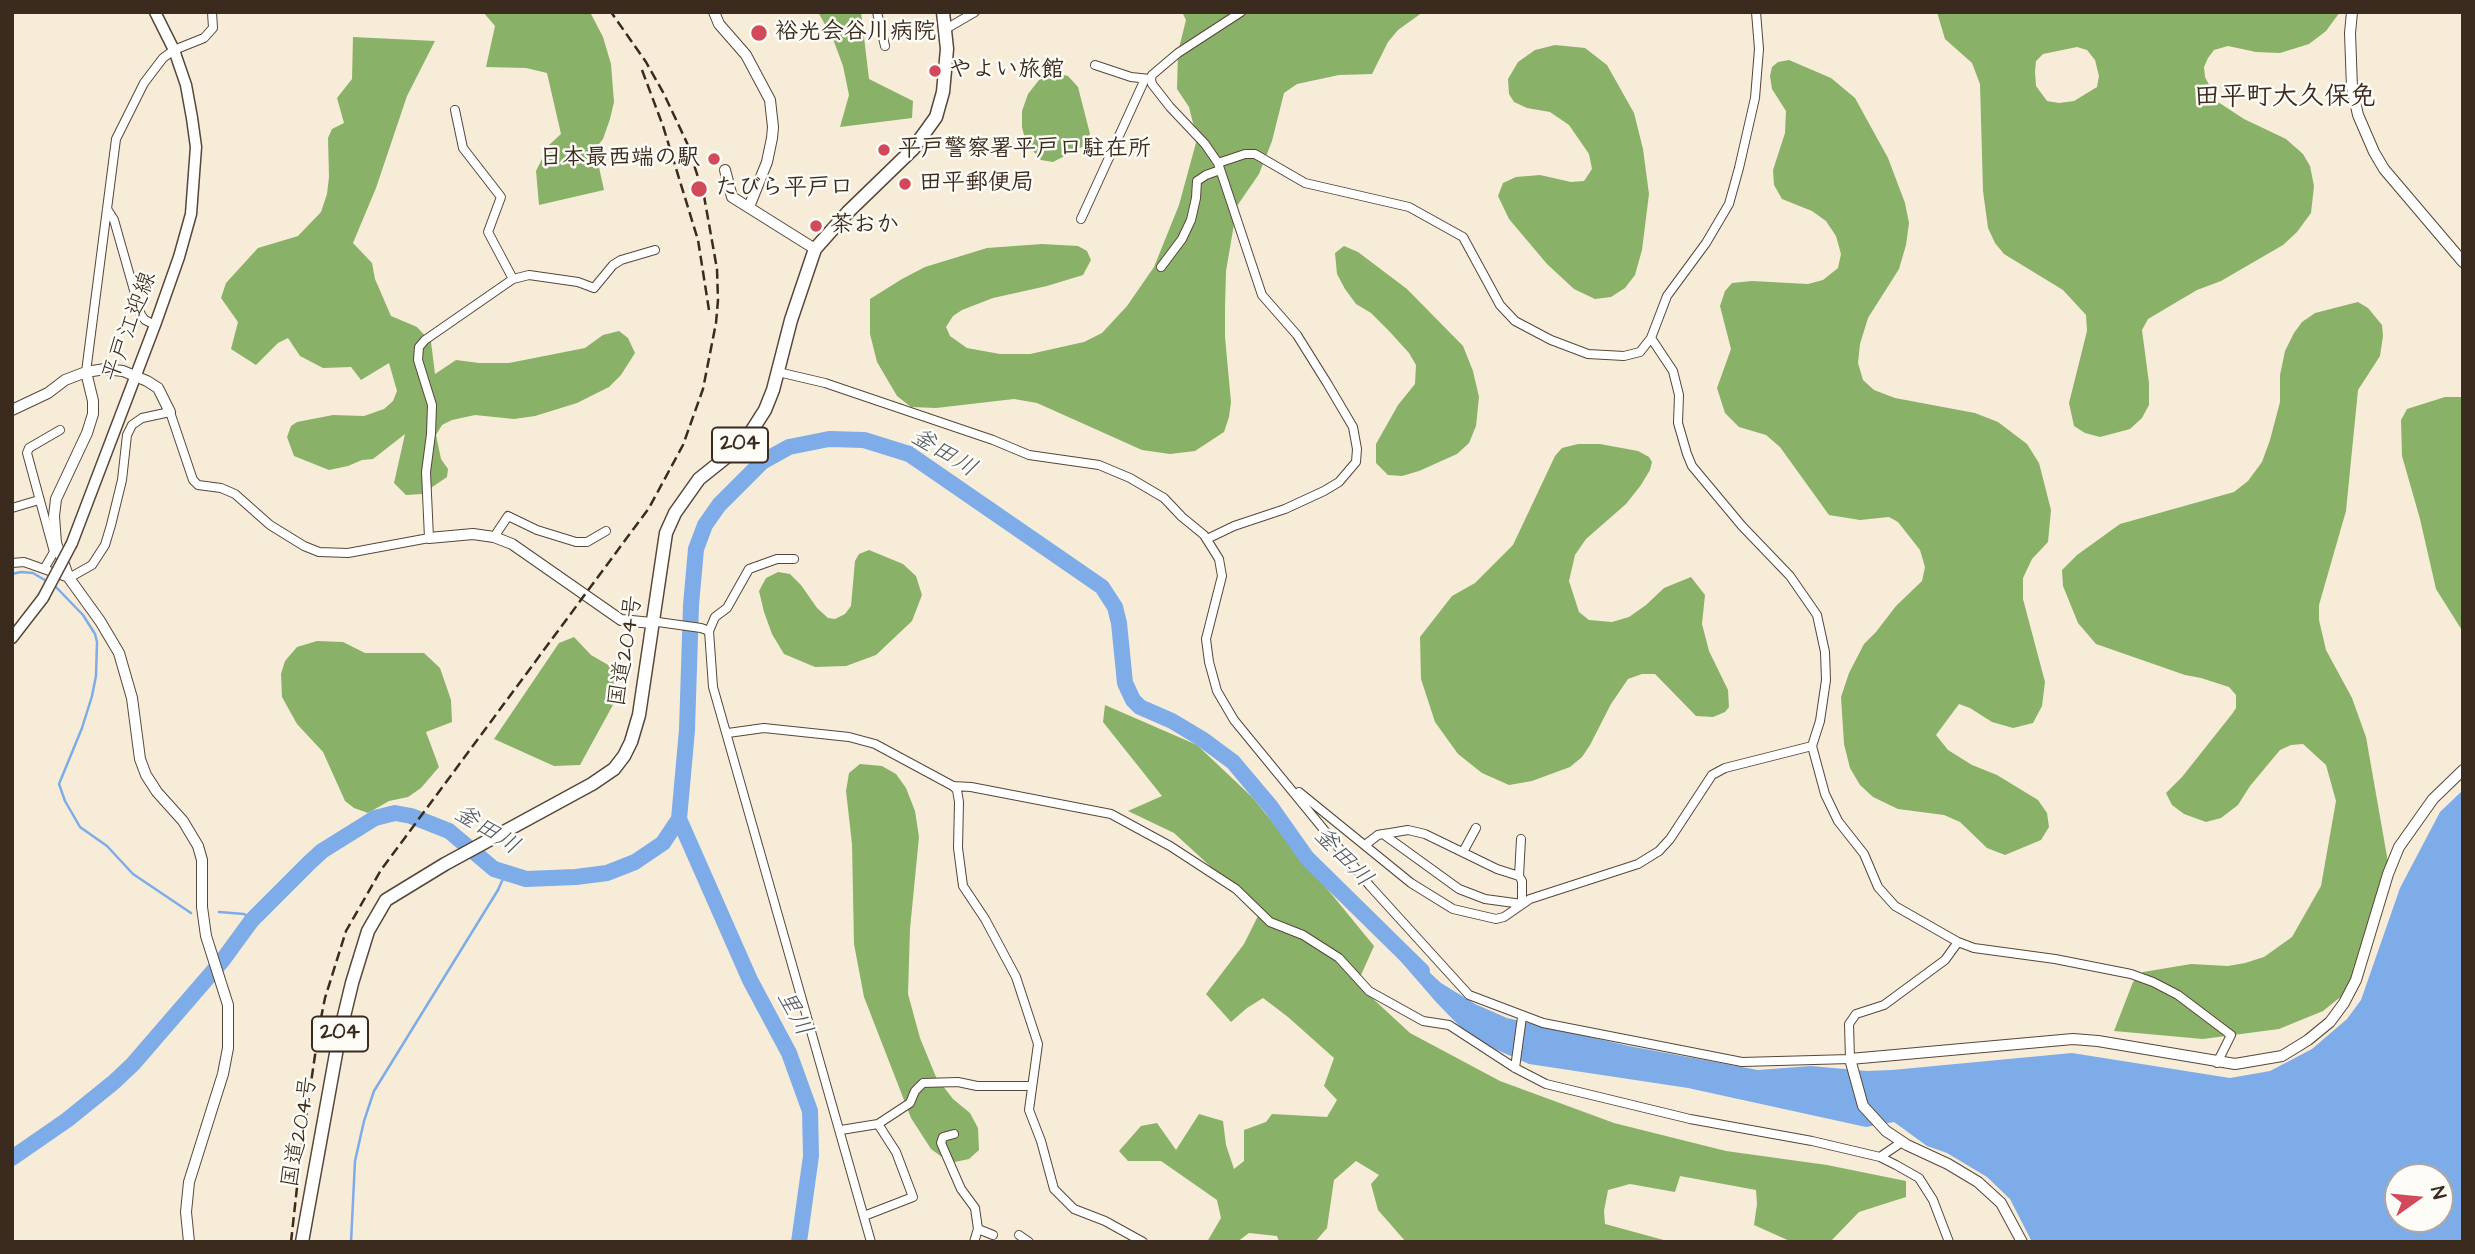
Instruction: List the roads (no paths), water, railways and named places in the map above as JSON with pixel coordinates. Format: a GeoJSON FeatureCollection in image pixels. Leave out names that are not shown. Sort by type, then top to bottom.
{"type":"FeatureCollection","features":[{"type":"Feature","properties":{"kind":"highway","name":"国道204号"},"geometry":{"type":"LineString","coordinates":[[302,1242],[340,1037],[352,983],[368,931],[386,900],[445,864],[592,783],[614,769],[624,756],[639,715],[655,623],[666,533],[675,513],[699,479],[744,443],[765,410],[774,390],[791,320],[815,249],[848,212],[913,149],[936,117],[946,70],[943,12]]}},
{"type":"Feature","properties":{"kind":"main road","name":"平戸江迎線"},"geometry":{"type":"LineString","coordinates":[[12,638],[43,598],[72,543],[155,325],[191,214],[196,147],[192,118],[186,85],[174,50],[155,12]]}},
{"type":"Feature","properties":{"kind":"street"},"geometry":{"type":"LineString","coordinates":[[189,1242],[186,1212],[189,1182],[223,1074],[228,1048],[228,1005],[203,921],[202,860],[198,846],[183,821],[146,775],[140,759],[132,698],[119,653],[69,578],[56,543],[54,516],[56,499],[93,414],[93,401],[86,372],[116,139],[144,83],[163,58],[174,50],[204,38],[213,28],[212,12]]}},
{"type":"Feature","properties":{"kind":"street"},"geometry":{"type":"LineString","coordinates":[[714,12],[719,24],[746,55],[770,100],[774,127],[772,138],[767,162],[749,207]]}},
{"type":"Feature","properties":{"kind":"street"},"geometry":{"type":"LineString","coordinates":[[877,12],[885,46]]}},
{"type":"Feature","properties":{"kind":"street"},"geometry":{"type":"LineString","coordinates":[[944,30],[975,12]]}},
{"type":"Feature","properties":{"kind":"street"},"geometry":{"type":"LineString","coordinates":[[1081,219],[1148,79],[1178,53],[1241,12]]}},
{"type":"Feature","properties":{"kind":"street"},"geometry":{"type":"LineString","coordinates":[[1161,267],[1182,239],[1191,220],[1197,181],[1245,154],[1255,154],[1305,183],[1409,207],[1462,237],[1500,305],[1515,321],[1550,340],[1588,354],[1624,356],[1640,352],[1651,338],[1662,305],[1706,243],[1729,204],[1740,168],[1755,97],[1759,50],[1755,12]]}},
{"type":"Feature","properties":{"kind":"street"},"geometry":{"type":"LineString","coordinates":[[2352,12],[2352,88],[2358,115],[2374,152],[2384,169],[2463,262]]}},
{"type":"Feature","properties":{"kind":"street"},"geometry":{"type":"LineString","coordinates":[[1095,65],[1148,79],[1205,144],[1219,167],[1262,295],[1297,335],[1353,426],[1356,462],[1339,482],[1285,509],[1234,526],[1207,539]]}},
{"type":"Feature","properties":{"kind":"street"},"geometry":{"type":"LineString","coordinates":[[455,110],[463,148],[501,197],[488,232],[513,279]]}},
{"type":"Feature","properties":{"kind":"street"},"geometry":{"type":"LineString","coordinates":[[725,170],[732,197],[815,249]]}},
{"type":"Feature","properties":{"kind":"street"},"geometry":{"type":"LineString","coordinates":[[107,209],[114,220],[141,315],[155,325]]}},
{"type":"Feature","properties":{"kind":"street"},"geometry":{"type":"LineString","coordinates":[[429,538],[426,472],[432,405],[418,360],[419,347],[513,279],[529,275],[578,282],[594,288],[613,265],[621,260],[655,250]]}},
{"type":"Feature","properties":{"kind":"street"},"geometry":{"type":"LineString","coordinates":[[1651,338],[1673,371],[1679,396],[1678,424],[1692,466],[1742,526],[1790,576],[1816,615],[1825,652],[1826,680],[1812,746],[1825,794],[1838,821],[1864,854],[1878,887],[1895,906],[1958,942],[1974,948],[2055,959],[2131,974],[2153,982],[2178,995],[2231,1035],[2217,1063]]}},
{"type":"Feature","properties":{"kind":"street"},"geometry":{"type":"LineString","coordinates":[[12,410],[48,393],[65,380],[86,372],[105,369],[136,375],[158,388],[170,412],[193,480],[198,485],[222,488],[235,494],[270,525],[304,546],[319,552],[348,553],[429,538],[473,534],[494,537],[512,544],[621,620],[705,630]]}},
{"type":"Feature","properties":{"kind":"street"},"geometry":{"type":"LineString","coordinates":[[778,372],[825,383],[993,440],[1028,455],[1098,465],[1130,478],[1164,498],[1207,539],[1219,559],[1222,576],[1206,639],[1217,691],[1234,720],[1370,886],[1469,995],[1522,1018],[1615,1039],[1742,1062],[1851,1065],[2073,1040],[2098,1041],[2235,1065],[2282,1056],[2330,1022],[2344,1003],[2356,980],[2388,874],[2399,847],[2433,799],[2463,770]]}},
{"type":"Feature","properties":{"kind":"street"},"geometry":{"type":"LineString","coordinates":[[12,563],[24,562],[69,578],[92,565],[105,545],[122,480],[127,435],[132,425],[142,418],[170,412]]}},
{"type":"Feature","properties":{"kind":"street"},"geometry":{"type":"LineString","coordinates":[[44,569],[54,552],[27,453],[29,448],[60,430]]}},
{"type":"Feature","properties":{"kind":"street"},"geometry":{"type":"LineString","coordinates":[[12,508],[39,500]]}},
{"type":"Feature","properties":{"kind":"street"},"geometry":{"type":"LineString","coordinates":[[494,537],[508,516],[537,530],[576,542],[587,542],[606,531]]}},
{"type":"Feature","properties":{"kind":"street"},"geometry":{"type":"LineString","coordinates":[[794,559],[777,559],[749,569],[727,608],[715,617],[705,630],[713,687],[871,1242]]}},
{"type":"Feature","properties":{"kind":"street"},"geometry":{"type":"LineString","coordinates":[[728,733],[764,728],[849,737],[875,744],[957,790],[957,848],[963,886],[985,919],[1016,977],[1038,1044],[1029,1110],[1057,1193],[1074,1209],[1105,1221],[1143,1242]]}},
{"type":"Feature","properties":{"kind":"street"},"geometry":{"type":"LineString","coordinates":[[1287,783],[1412,883],[1453,909],[1496,919],[1504,917],[1530,899],[1638,864],[1659,851],[1671,839],[1712,775],[1725,768],[1812,746]]}},
{"type":"Feature","properties":{"kind":"street"},"geometry":{"type":"LineString","coordinates":[[953,786],[971,787],[1111,814],[1170,846],[1237,889],[1270,922],[1303,935],[1339,958],[1368,990],[1423,1021],[1449,1025],[1546,1084],[1690,1119],[1812,1141],[1880,1157],[1919,1178],[1933,1200],[1949,1242]]}},
{"type":"Feature","properties":{"kind":"street"},"geometry":{"type":"LineString","coordinates":[[1462,852],[1476,828]]}},
{"type":"Feature","properties":{"kind":"street"},"geometry":{"type":"LineString","coordinates":[[1365,845],[1383,834],[1408,830],[1425,834],[1497,869],[1519,876]]}},
{"type":"Feature","properties":{"kind":"street"},"geometry":{"type":"LineString","coordinates":[[1383,834],[1459,889],[1485,899],[1522,904]]}},
{"type":"Feature","properties":{"kind":"street"},"geometry":{"type":"LineString","coordinates":[[1521,839],[1519,876],[1522,881],[1522,904]]}},
{"type":"Feature","properties":{"kind":"street"},"geometry":{"type":"LineString","coordinates":[[1958,942],[1945,960],[1884,1005],[1856,1014],[1849,1024],[1851,1065],[1863,1107],[1885,1131],[1978,1182],[2001,1203],[2022,1242]]}},
{"type":"Feature","properties":{"kind":"street"},"geometry":{"type":"LineString","coordinates":[[1515,1064],[1522,1018]]}},
{"type":"Feature","properties":{"kind":"street"},"geometry":{"type":"LineString","coordinates":[[841,1130],[878,1124],[910,1103],[915,1091],[923,1083],[1031,1086]]}},
{"type":"Feature","properties":{"kind":"street"},"geometry":{"type":"LineString","coordinates":[[864,1216],[913,1197],[896,1152],[878,1124]]}},
{"type":"Feature","properties":{"kind":"street"},"geometry":{"type":"LineString","coordinates":[[954,1134],[943,1137],[941,1143],[961,1189],[975,1208],[978,1229],[974,1242]]}},
{"type":"Feature","properties":{"kind":"street"},"geometry":{"type":"LineString","coordinates":[[1880,1157],[1902,1142]]}},
{"type":"Feature","properties":{"kind":"street"},"geometry":{"type":"LineString","coordinates":[[978,1229],[993,1235]]}},
{"type":"Feature","properties":{"kind":"street"},"geometry":{"type":"LineString","coordinates":[[1018,1234],[1029,1242]]}},
{"type":"Feature","properties":{"kind":"water"},"geometry":{"type":"Polygon","coordinates":[[[2463,790],[2463,1242],[2032,1242],[2010,1199],[1987,1177],[1947,1153],[1927,1146],[1894,1122],[1866,1127],[1688,1088],[1529,1064],[1472,1039],[1397,957],[1414,958],[1441,983],[1475,1004],[1507,1018],[1629,1046],[1758,1070],[1811,1066],[1867,1071],[1892,1070],[2072,1053],[2230,1078],[2270,1071],[2312,1049],[2347,1019],[2361,1000],[2400,888],[2440,812],[2463,790]]]}},
{"type":"Feature","properties":{"kind":"waterway","name":"釜田川"},"geometry":{"type":"LineString","coordinates":[[12,1158],[67,1120],[114,1082],[133,1064],[222,961],[252,920],[322,851],[375,818],[395,813],[411,816],[449,831],[494,869],[526,879],[607,873],[635,862],[663,843],[679,819],[687,730],[691,605],[696,549],[705,525],[719,505],[762,462],[789,447],[829,439],[864,440],[909,454],[1102,587],[1115,607],[1125,683],[1133,700],[1140,707],[1172,721],[1202,739],[1233,762],[1271,807],[1307,858],[1422,971]]}},
{"type":"Feature","properties":{"kind":"waterway"},"geometry":{"type":"LineString","coordinates":[[12,574],[33,573],[48,582]]}},
{"type":"Feature","properties":{"kind":"waterway"},"geometry":{"type":"LineString","coordinates":[[54,585],[83,615],[97,642],[96,676],[92,696],[59,784],[65,801],[80,827],[107,846],[133,874],[191,913]]}},
{"type":"Feature","properties":{"kind":"waterway","name":"里川"},"geometry":{"type":"LineString","coordinates":[[679,819],[750,980],[789,1053],[810,1111],[811,1156],[799,1242]]}},
{"type":"Feature","properties":{"kind":"waterway"},"geometry":{"type":"LineString","coordinates":[[351,1242],[355,1161],[374,1091],[498,890],[505,874]]}},
{"type":"Feature","properties":{"kind":"waterway"},"geometry":{"type":"LineString","coordinates":[[219,912],[244,914],[252,920]]}},
{"type":"Feature","properties":{"kind":"railway"},"geometry":{"type":"LineString","coordinates":[[291,1242],[319,1028],[325,998],[346,931],[381,870],[649,508],[683,445],[703,389],[718,300],[717,269],[704,196],[687,143],[664,94],[646,62],[611,12]]}},
{"type":"Feature","properties":{"kind":"railway"},"geometry":{"type":"LineString","coordinates":[[642,70],[663,126],[698,240],[709,310]]}},
{"type":"Feature","properties":{"kind":"place","name":"裕光会谷川病院"},"geometry":{"type":"Point","coordinates":[759,33]}},
{"type":"Feature","properties":{"kind":"place","name":"やよい旅館"},"geometry":{"type":"Point","coordinates":[935,71]}},
{"type":"Feature","properties":{"kind":"place","name":"平戸警察署平戸口駐在所"},"geometry":{"type":"Point","coordinates":[884,150]}},
{"type":"Feature","properties":{"kind":"place","name":"日本最西端の駅"},"geometry":{"type":"Point","coordinates":[714,159]}},
{"type":"Feature","properties":{"kind":"place","name":"田平郵便局"},"geometry":{"type":"Point","coordinates":[905,184]}},
{"type":"Feature","properties":{"kind":"place","name":"たびら平戸口"},"geometry":{"type":"Point","coordinates":[699,189]}},
{"type":"Feature","properties":{"kind":"place","name":"茶おか"},"geometry":{"type":"Point","coordinates":[816,226]}},
{"type":"Feature","properties":{"kind":"district","name":"田平町大久保免"},"geometry":{"type":"Point","coordinates":[2285,99]}}]}
